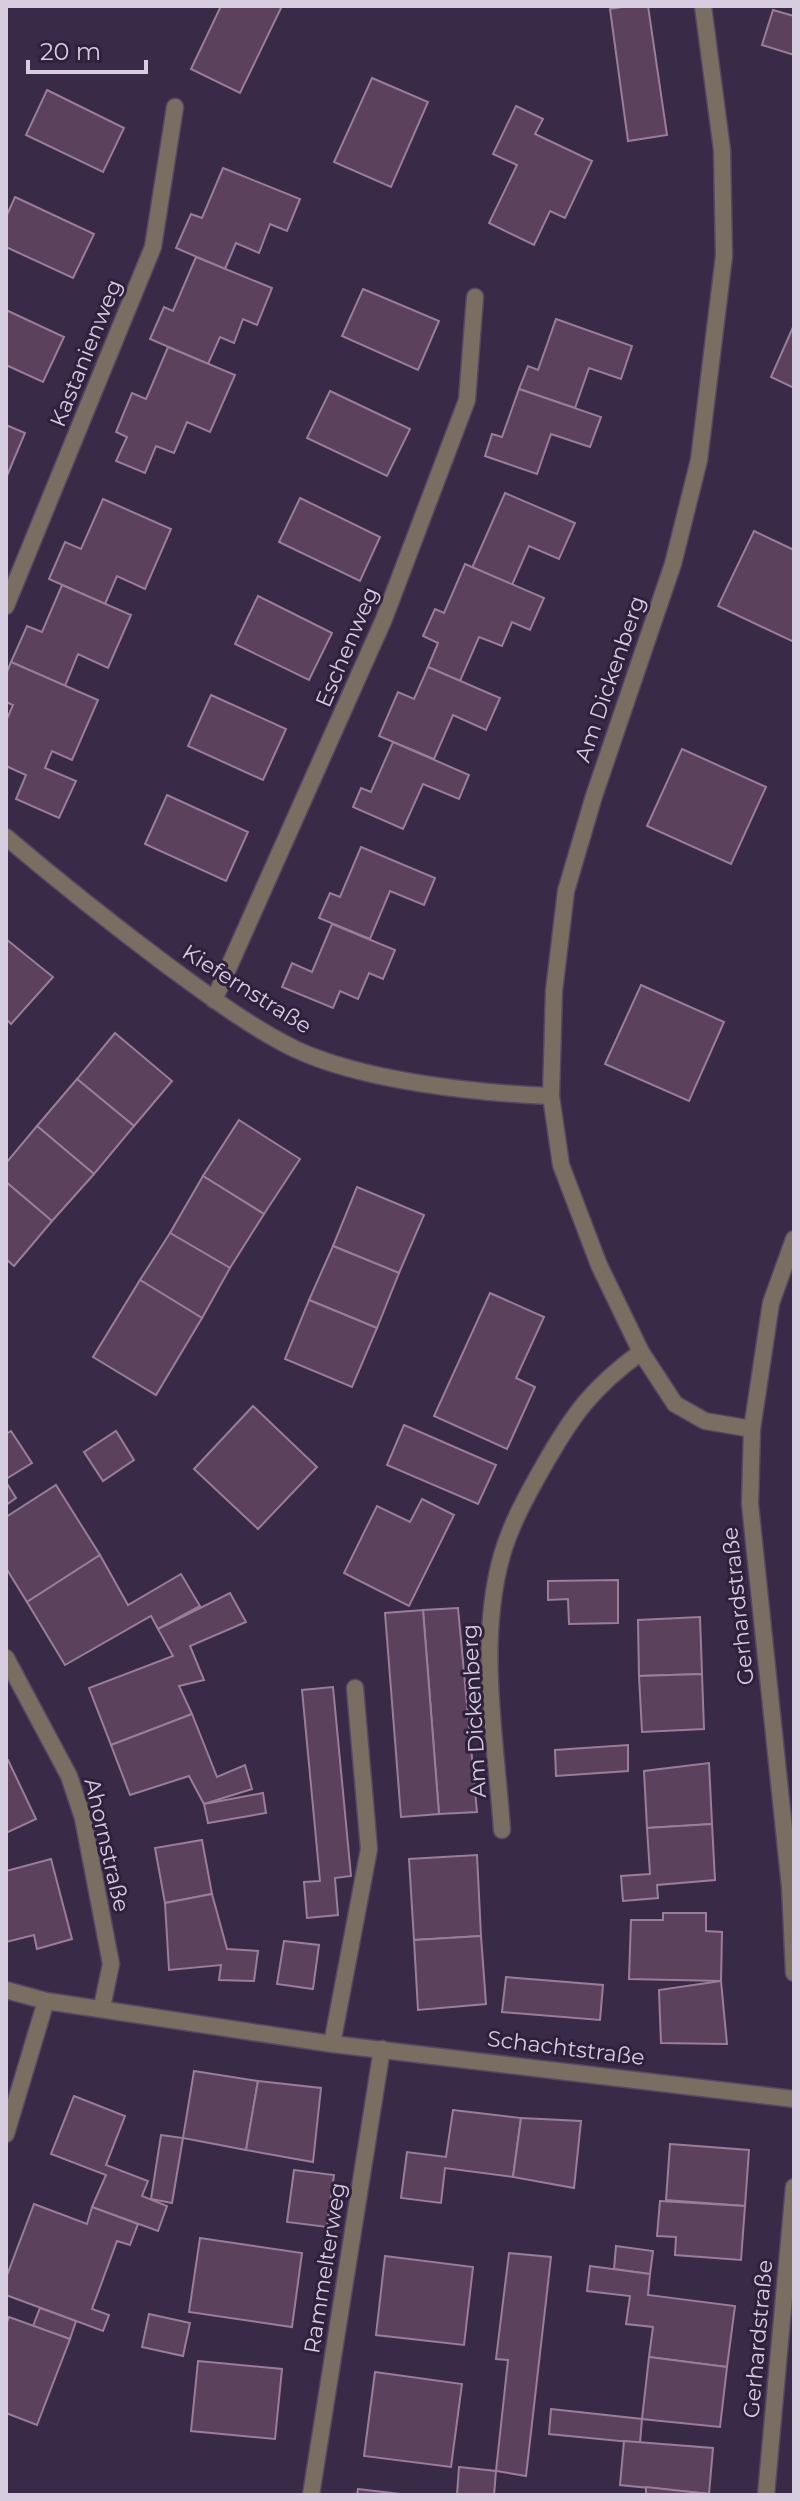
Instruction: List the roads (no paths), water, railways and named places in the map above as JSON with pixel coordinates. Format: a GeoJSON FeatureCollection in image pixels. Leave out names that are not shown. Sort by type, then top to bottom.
{"type":"FeatureCollection","features":[{"type":"Feature","properties":{"kind":"street","name":"Am Dickenberg"},"geometry":{"type":"LineString","coordinates":[[703,6],[722,150],[724,256],[699,460],[673,564],[594,796],[566,891],[554,991],[551,1096],[561,1165],[599,1265],[641,1352],[675,1404],[705,1421],[752,1429]]}},
{"type":"Feature","properties":{"kind":"street","name":"Kastanienweg"},"geometry":{"type":"LineString","coordinates":[[6,606],[153,247],[175,107]]}},
{"type":"Feature","properties":{"kind":"street","name":"Eschenweg"},"geometry":{"type":"LineString","coordinates":[[214,1000],[384,619],[462,414],[467,400],[475,297]]}},
{"type":"Feature","properties":{"kind":"street","name":"Kiefernstraße"},"geometry":{"type":"LineString","coordinates":[[6,837],[83,903],[214,1000],[294,1049],[339,1066],[487,1094],[551,1096]]}},
{"type":"Feature","properties":{"kind":"street","name":"Gerhardstraße"},"geometry":{"type":"LineString","coordinates":[[794,1239],[771,1303],[752,1429],[750,1504],[790,1887],[794,1973]]}},
{"type":"Feature","properties":{"kind":"street","name":"Am Dickenberg"},"geometry":{"type":"LineString","coordinates":[[502,1830],[490,1658],[492,1610],[502,1556],[520,1507],[575,1412],[608,1377],[641,1352]]}},
{"type":"Feature","properties":{"kind":"street","name":"Ahornstraße"},"geometry":{"type":"LineString","coordinates":[[6,1658],[69,1776],[83,1818],[111,1964],[102,2007]]}},
{"type":"Feature","properties":{"kind":"street"},"geometry":{"type":"LineString","coordinates":[[332,2044],[369,1849],[355,1688]]}},
{"type":"Feature","properties":{"kind":"street","name":"Schachtstraße"},"geometry":{"type":"LineString","coordinates":[[6,1990],[46,2001],[332,2044],[794,2099]]}},
{"type":"Feature","properties":{"kind":"street"},"geometry":{"type":"LineString","coordinates":[[6,2134],[46,2001]]}},
{"type":"Feature","properties":{"kind":"street","name":"Rammelterweg"},"geometry":{"type":"LineString","coordinates":[[311,2495],[382,2049]]}},
{"type":"Feature","properties":{"kind":"street","name":"Gerhardstraße"},"geometry":{"type":"LineString","coordinates":[[766,2495],[794,2187]]}}]}
